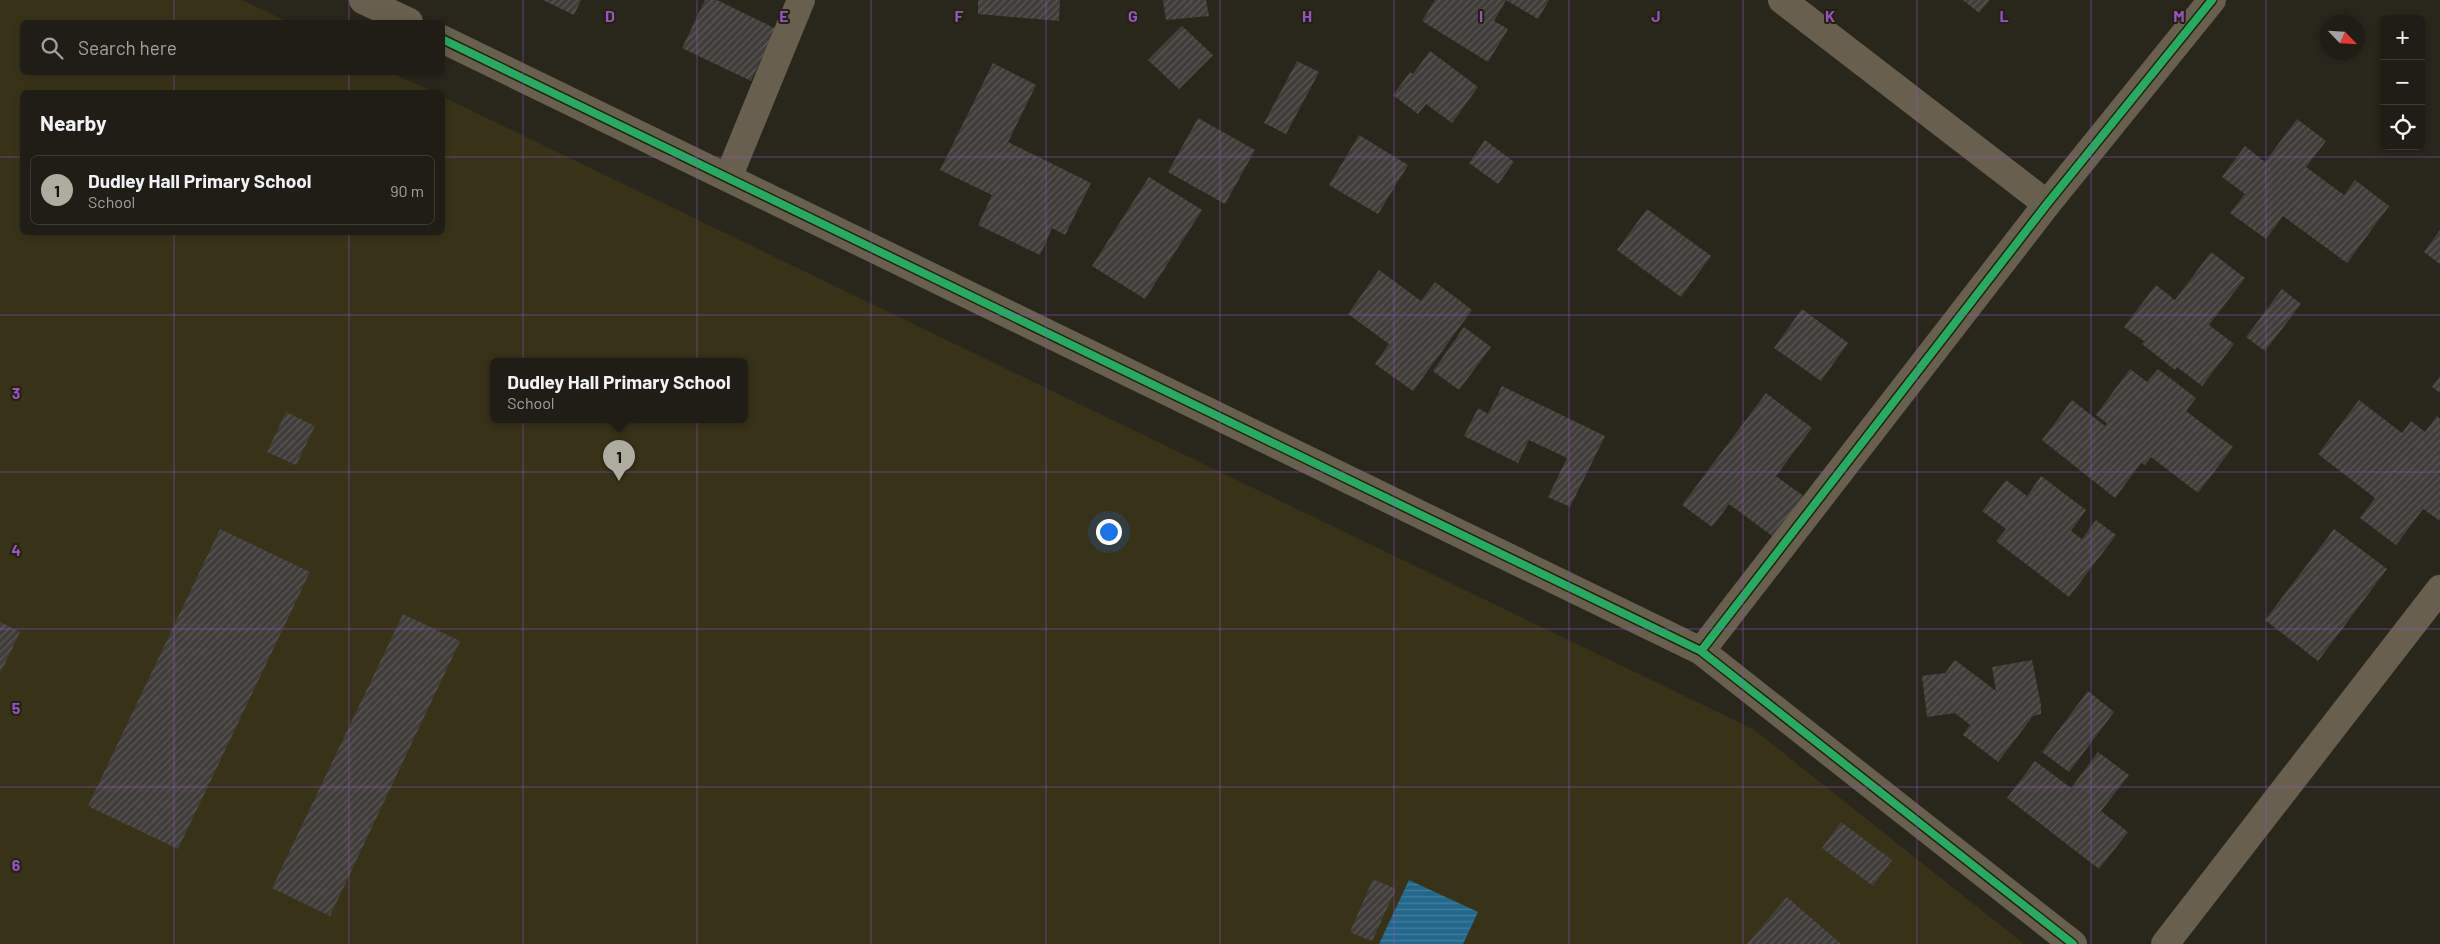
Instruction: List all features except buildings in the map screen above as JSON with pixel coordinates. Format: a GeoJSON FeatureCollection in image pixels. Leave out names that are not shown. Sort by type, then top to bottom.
{"type":"FeatureCollection","features":[{"type":"Feature","properties":{"kind":"street"},"geometry":{"type":"LineString","coordinates":[[362,0],[405,20]]}},
{"type":"Feature","properties":{"kind":"street"},"geometry":{"type":"LineString","coordinates":[[728,178],[801,0]]}},
{"type":"Feature","properties":{"kind":"street"},"geometry":{"type":"LineString","coordinates":[[1782,0],[2047,204]]}},
{"type":"Feature","properties":{"kind":"street"},"geometry":{"type":"LineString","coordinates":[[1701,651],[2047,204],[2212,0]]}},
{"type":"Feature","properties":{"kind":"street"},"geometry":{"type":"LineString","coordinates":[[445,40],[1701,651],[2072,944]]}},
{"type":"Feature","properties":{"kind":"street"},"geometry":{"type":"LineString","coordinates":[[2165,944],[2440,589]]}},
{"type":"Feature","properties":{"kind":"shaded area"},"geometry":{"type":"Polygon","coordinates":[[[0,0],[242,0],[284,20],[20,20],[20,75],[396,75],[429,90],[20,90],[20,235],[445,235],[445,98],[1753,729],[2024,944],[0,944],[0,0]]]}},
{"type":"Feature","properties":{"kind":"water"},"geometry":{"type":"Polygon","coordinates":[[[1409,880],[1478,912],[1463,944],[1379,944],[1409,880]]]}},
{"type":"Feature","properties":{"kind":"cycle path"},"geometry":{"type":"LineString","coordinates":[[1701,651],[2047,204],[2212,0]]}},
{"type":"Feature","properties":{"kind":"cycle path"},"geometry":{"type":"LineString","coordinates":[[445,40],[1701,651],[2073,944]]}},
{"type":"Feature","properties":{"kind":"place","name":"Dudley Hall Primary School"},"geometry":{"type":"Point","coordinates":[619,481]}}]}
